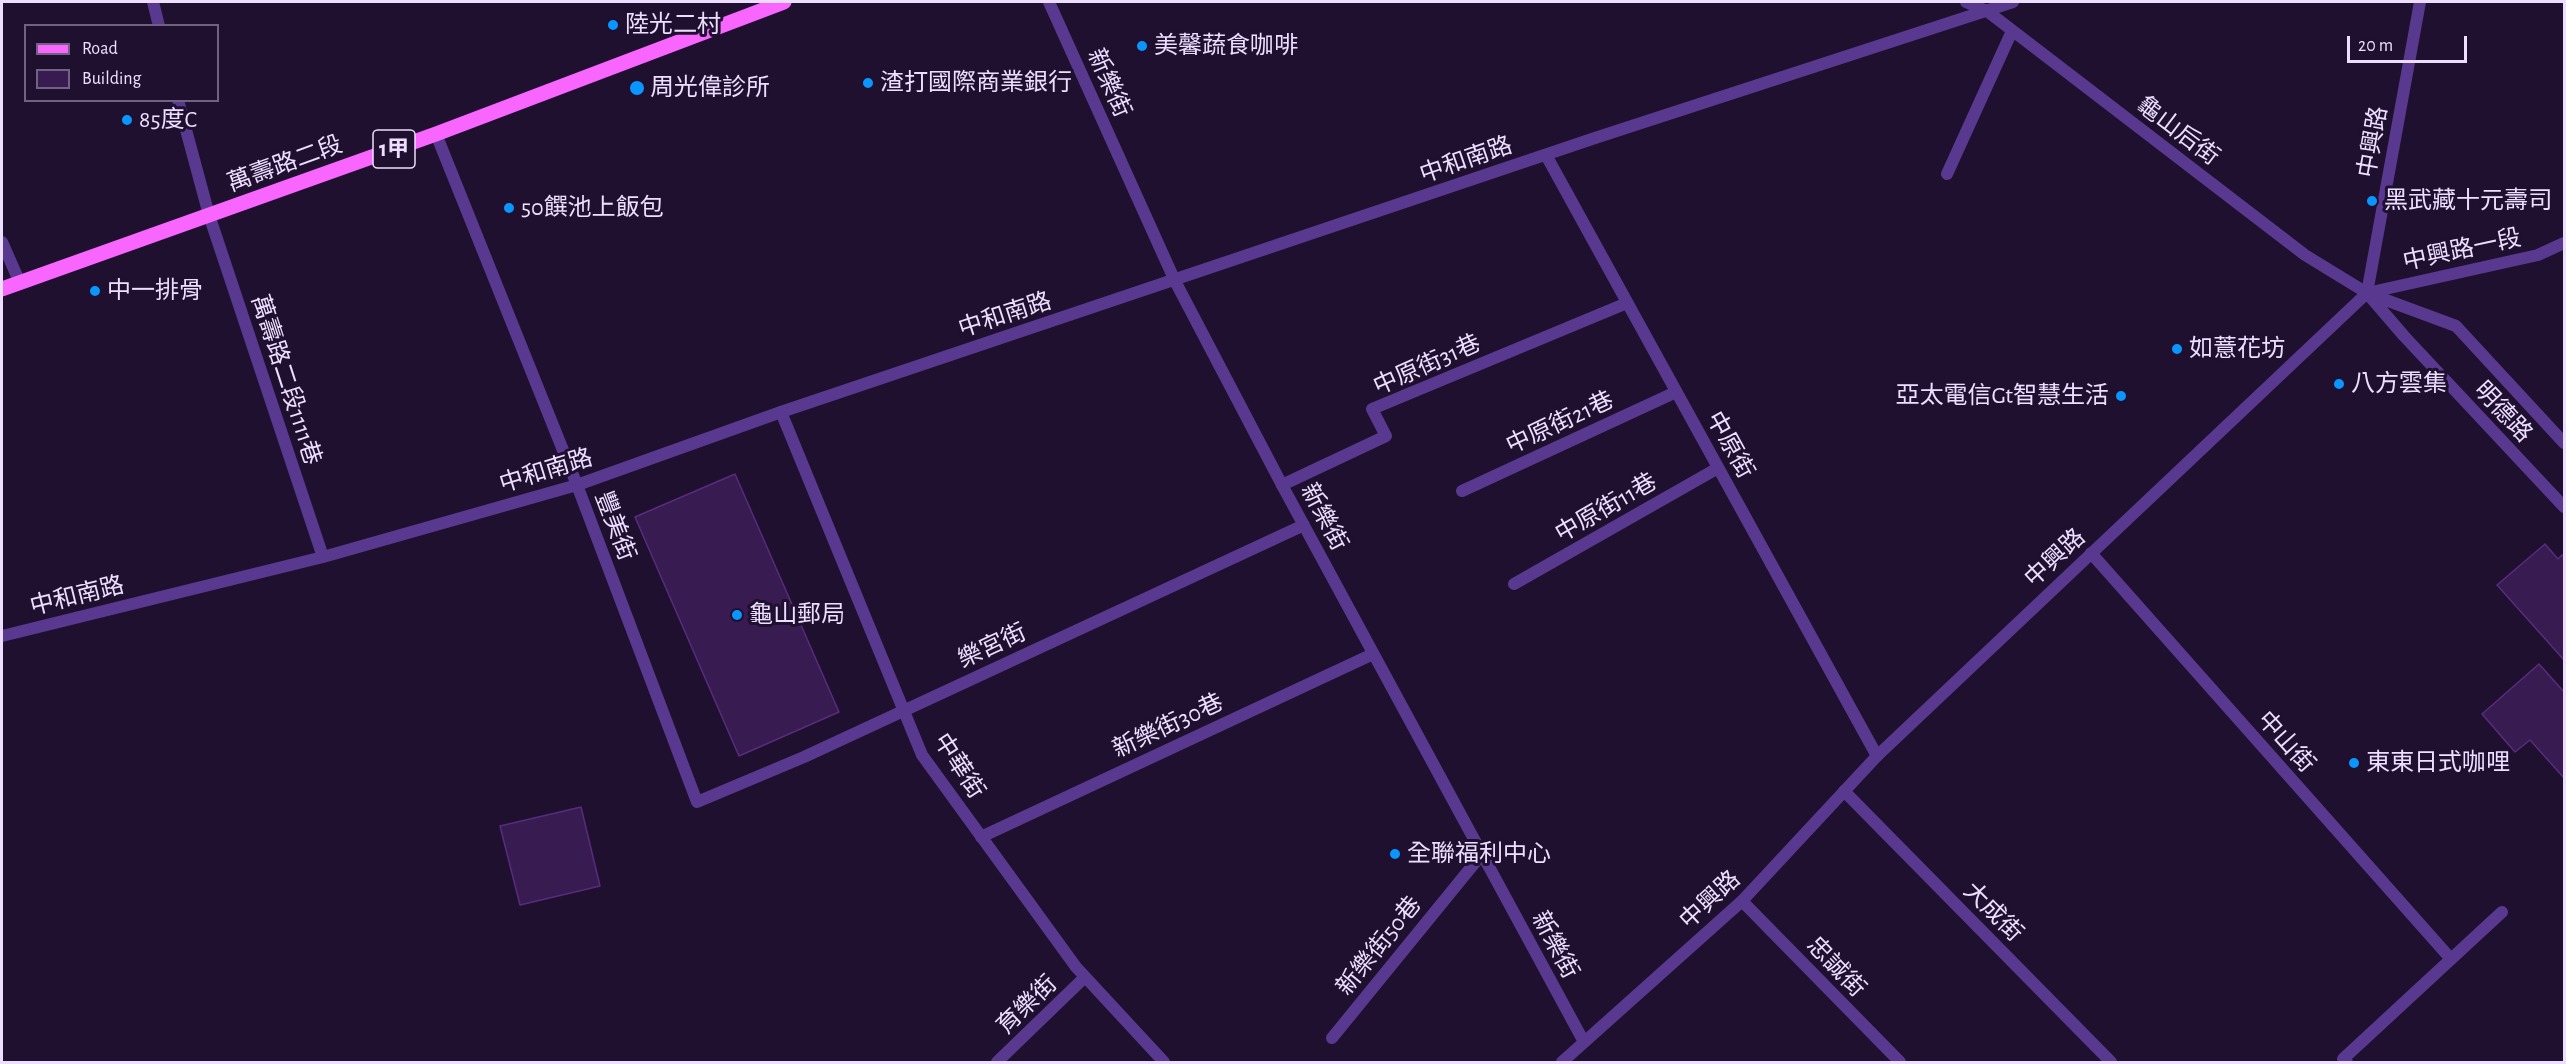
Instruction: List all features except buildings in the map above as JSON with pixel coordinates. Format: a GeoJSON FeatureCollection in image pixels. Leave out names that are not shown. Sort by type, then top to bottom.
{"type":"FeatureCollection","features":[{"type":"Feature","properties":{"kind":"main road","name":"萬壽路二段"},"geometry":{"type":"LineString","coordinates":[[2,289],[435,134],[784,2]]}},
{"type":"Feature","properties":{"kind":"street"},"geometry":{"type":"LineString","coordinates":[[153,2],[158,24]]}},
{"type":"Feature","properties":{"kind":"street","name":"新樂街"},"geometry":{"type":"LineString","coordinates":[[1049,2],[1175,281],[1282,486],[1584,1042]]}},
{"type":"Feature","properties":{"kind":"street","name":"龜山后街"},"geometry":{"type":"LineString","coordinates":[[1966,2],[1987,11],[2305,255],[2367,292]]}},
{"type":"Feature","properties":{"kind":"street","name":"中和南路"},"geometry":{"type":"LineString","coordinates":[[2,636],[323,557],[577,486],[781,412],[1546,155],[2013,2]]}},
{"type":"Feature","properties":{"kind":"street","name":"中興路"},"geometry":{"type":"LineString","coordinates":[[1562,1062],[1742,901],[1877,756],[2367,292],[2420,2]]}},
{"type":"Feature","properties":{"kind":"street"},"geometry":{"type":"LineString","coordinates":[[1947,174],[2012,31]]}},
{"type":"Feature","properties":{"kind":"street","name":"萬壽路二段1111巷"},"geometry":{"type":"LineString","coordinates":[[179,102],[209,215],[323,557]]}},
{"type":"Feature","properties":{"kind":"street","name":"豐美街"},"geometry":{"type":"LineString","coordinates":[[435,134],[577,486],[698,802]]}},
{"type":"Feature","properties":{"kind":"street","name":"中原街"},"geometry":{"type":"LineString","coordinates":[[1546,155],[1877,756]]}},
{"type":"Feature","properties":{"kind":"street"},"geometry":{"type":"LineString","coordinates":[[2,243],[20,283]]}},
{"type":"Feature","properties":{"kind":"street","name":"中興路一段"},"geometry":{"type":"LineString","coordinates":[[2367,292],[2538,255],[2565,243]]}},
{"type":"Feature","properties":{"kind":"street","name":"明德路"},"geometry":{"type":"LineString","coordinates":[[2367,292],[2456,327],[2565,443]]}},
{"type":"Feature","properties":{"kind":"street","name":"明德路"},"geometry":{"type":"LineString","coordinates":[[2367,292],[2403,336],[2565,507]]}},
{"type":"Feature","properties":{"kind":"street","name":"中原街31巷"},"geometry":{"type":"LineString","coordinates":[[1282,486],[1386,436],[1372,409],[1627,303]]}},
{"type":"Feature","properties":{"kind":"street","name":"中原街21巷"},"geometry":{"type":"LineString","coordinates":[[1462,492],[1676,392]]}},
{"type":"Feature","properties":{"kind":"street","name":"中華街"},"geometry":{"type":"LineString","coordinates":[[781,412],[922,755],[1085,977],[1164,1062]]}},
{"type":"Feature","properties":{"kind":"street","name":"中原街11巷"},"geometry":{"type":"LineString","coordinates":[[1514,584],[1718,468]]}},
{"type":"Feature","properties":{"kind":"street","name":"樂宮街"},"geometry":{"type":"LineString","coordinates":[[698,802],[804,757],[1304,525]]}},
{"type":"Feature","properties":{"kind":"street","name":"中山街"},"geometry":{"type":"LineString","coordinates":[[2091,553],[2451,959]]}},
{"type":"Feature","properties":{"kind":"street","name":"新樂街30巷"},"geometry":{"type":"LineString","coordinates":[[981,837],[1373,654]]}},
{"type":"Feature","properties":{"kind":"street","name":"大成街"},"geometry":{"type":"LineString","coordinates":[[1844,791],[2111,1062]]}},
{"type":"Feature","properties":{"kind":"street","name":"新樂街50巷"},"geometry":{"type":"LineString","coordinates":[[1332,1038],[1482,854]]}},
{"type":"Feature","properties":{"kind":"street","name":"忠誠街"},"geometry":{"type":"LineString","coordinates":[[1742,901],[1900,1062]]}},
{"type":"Feature","properties":{"kind":"street"},"geometry":{"type":"LineString","coordinates":[[2347,1062],[2343,1059],[2502,912]]}},
{"type":"Feature","properties":{"kind":"street","name":"育樂街"},"geometry":{"type":"LineString","coordinates":[[997,1062],[1085,977]]}},
{"type":"Feature","properties":{"kind":"place","name":"陸光二村"},"geometry":{"type":"Point","coordinates":[613,25]}},
{"type":"Feature","properties":{"kind":"place","name":"美馨蔬食咖啡"},"geometry":{"type":"Point","coordinates":[1142,46]}},
{"type":"Feature","properties":{"kind":"place","name":"渣打國際商業銀行"},"geometry":{"type":"Point","coordinates":[868,83]}},
{"type":"Feature","properties":{"kind":"place","name":"周光偉診所"},"geometry":{"type":"Point","coordinates":[637,88]}},
{"type":"Feature","properties":{"kind":"place","name":"85度C"},"geometry":{"type":"Point","coordinates":[127,120]}},
{"type":"Feature","properties":{"kind":"place","name":"黑武藏十元壽司"},"geometry":{"type":"Point","coordinates":[2372,201]}},
{"type":"Feature","properties":{"kind":"place","name":"50饌池上飯包"},"geometry":{"type":"Point","coordinates":[509,208]}},
{"type":"Feature","properties":{"kind":"place","name":"中一排骨"},"geometry":{"type":"Point","coordinates":[95,291]}},
{"type":"Feature","properties":{"kind":"place","name":"如薏花坊"},"geometry":{"type":"Point","coordinates":[2177,349]}},
{"type":"Feature","properties":{"kind":"place","name":"八方雲集"},"geometry":{"type":"Point","coordinates":[2339,384]}},
{"type":"Feature","properties":{"kind":"place","name":"亞太電信Gt智慧生活"},"geometry":{"type":"Point","coordinates":[2121,396]}},
{"type":"Feature","properties":{"kind":"place","name":"龜山郵局"},"geometry":{"type":"Point","coordinates":[737,615]}},
{"type":"Feature","properties":{"kind":"place","name":"東東日式咖哩"},"geometry":{"type":"Point","coordinates":[2354,763]}},
{"type":"Feature","properties":{"kind":"place","name":"全聯福利中心"},"geometry":{"type":"Point","coordinates":[1395,854]}}]}
